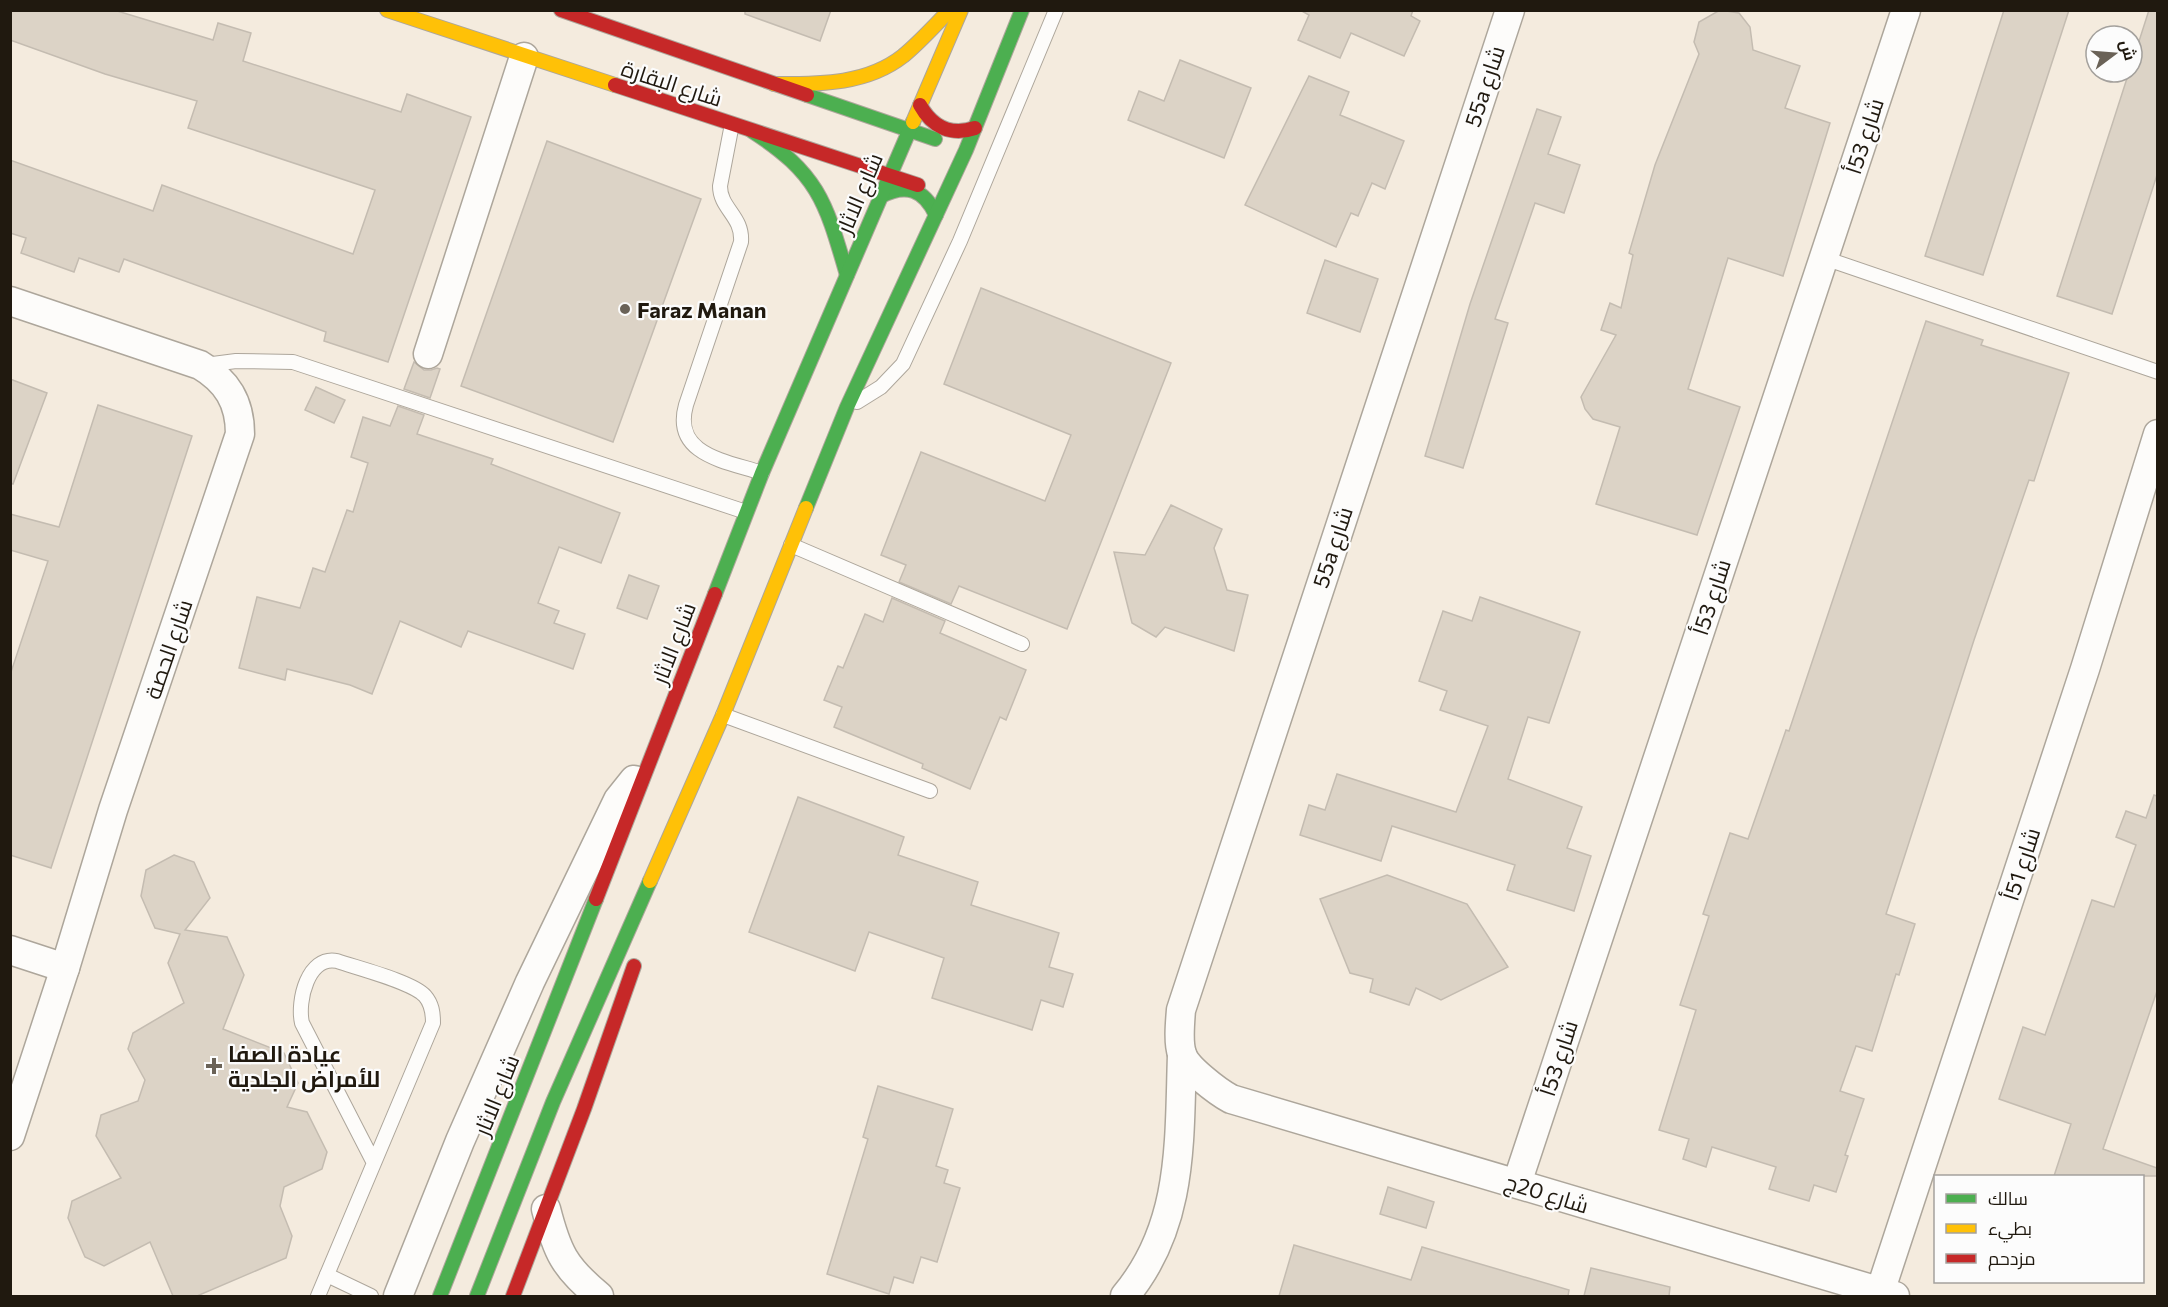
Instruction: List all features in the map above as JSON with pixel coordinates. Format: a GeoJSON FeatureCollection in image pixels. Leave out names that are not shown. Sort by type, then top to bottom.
{"type":"FeatureCollection","features":[{"type":"Feature","properties":{"kind":"main road","name":"شارع البقارة"},"geometry":{"type":"LineString","coordinates":[[387,10],[945,194]]}},
{"type":"Feature","properties":{"kind":"main road","name":"شارع البقارة"},"geometry":{"type":"LineString","coordinates":[[561,10],[592,16],[774,84],[966,150]]}},
{"type":"Feature","properties":{"kind":"main road"},"geometry":{"type":"LineString","coordinates":[[774,84],[825,84],[854,80],[881,70],[902,56],[950,10]]}},
{"type":"Feature","properties":{"kind":"main road","name":"شارع الاثار"},"geometry":{"type":"LineString","coordinates":[[440,1296],[648,770],[746,512],[961,10]]}},
{"type":"Feature","properties":{"kind":"main road"},"geometry":{"type":"LineString","coordinates":[[477,1296],[553,1102],[723,715],[847,407],[966,150],[1022,10]]}},
{"type":"Feature","properties":{"kind":"main road"},"geometry":{"type":"LineString","coordinates":[[920,105],[932,123],[945,130],[960,132],[975,128]]}},
{"type":"Feature","properties":{"kind":"main road"},"geometry":{"type":"LineString","coordinates":[[752,131],[772,143],[817,190],[831,222],[847,276]]}},
{"type":"Feature","properties":{"kind":"main road"},"geometry":{"type":"LineString","coordinates":[[881,196],[896,188],[914,190],[928,200],[936,215]]}},
{"type":"Feature","properties":{"kind":"main road"},"geometry":{"type":"LineString","coordinates":[[647,925],[654,871]]}},
{"type":"Feature","properties":{"kind":"main road"},"geometry":{"type":"LineString","coordinates":[[513,1296],[584,1109],[637,957]]}},
{"type":"Feature","properties":{"kind":"street","name":"55a شارع"},"geometry":{"type":"LineString","coordinates":[[1125,1296],[1149,1262],[1172,1200],[1178,1168],[1182,1055],[1179,1024],[1181,1010],[1510,10]]}},
{"type":"Feature","properties":{"kind":"street","name":"شارع 53أ"},"geometry":{"type":"LineString","coordinates":[[1517,1183],[1906,10]]}},
{"type":"Feature","properties":{"kind":"street"},"geometry":{"type":"LineString","coordinates":[[428,354],[524,57]]}},
{"type":"Feature","properties":{"kind":"street","name":"شارع الحصة"},"geometry":{"type":"LineString","coordinates":[[10,301],[200,365],[223,382],[237,406],[240,420],[239,441],[117,799],[10,1136]]}},
{"type":"Feature","properties":{"kind":"street","name":"شارع 51أ"},"geometry":{"type":"LineString","coordinates":[[1888,1294],[2157,434]]}},
{"type":"Feature","properties":{"kind":"street"},"geometry":{"type":"LineString","coordinates":[[398,1296],[460,1141],[530,982],[618,800],[631,783],[648,770]]}},
{"type":"Feature","properties":{"kind":"street"},"geometry":{"type":"LineString","coordinates":[[10,950],[65,968]]}},
{"type":"Feature","properties":{"kind":"street","name":"شارع 20ج"},"geometry":{"type":"LineString","coordinates":[[1182,1055],[1216,1091],[1231,1099],[1888,1294]]}},
{"type":"Feature","properties":{"kind":"street"},"geometry":{"type":"LineString","coordinates":[[546,1209],[553,1239],[565,1263],[578,1279],[598,1296]]}},
{"type":"Feature","properties":{"kind":"lane"},"geometry":{"type":"LineString","coordinates":[[847,407],[881,387],[903,364],[960,241],[1056,10]]}},
{"type":"Feature","properties":{"kind":"lane"},"geometry":{"type":"LineString","coordinates":[[732,124],[720,194],[740,224],[741,242],[686,405],[683,425],[690,443],[707,454],[762,473]]}},
{"type":"Feature","properties":{"kind":"lane"},"geometry":{"type":"LineString","coordinates":[[1824,258],[2157,372]]}},
{"type":"Feature","properties":{"kind":"lane"},"geometry":{"type":"LineString","coordinates":[[200,365],[236,361],[293,362],[746,512]]}},
{"type":"Feature","properties":{"kind":"lane"},"geometry":{"type":"LineString","coordinates":[[791,545],[1022,644]]}},
{"type":"Feature","properties":{"kind":"lane"},"geometry":{"type":"LineString","coordinates":[[723,715],[930,791]]}},
{"type":"Feature","properties":{"kind":"lane"},"geometry":{"type":"LineString","coordinates":[[318,1296],[430,1032],[433,1014],[427,998],[414,988],[337,961],[324,960],[313,969],[310,975],[300,1007],[302,1023],[374,1163]]}},
{"type":"Feature","properties":{"kind":"lane"},"geometry":{"type":"LineString","coordinates":[[327,1275],[371,1296]]}},
{"type":"Feature","properties":{"kind":"building"},"geometry":{"type":"Polygon","coordinates":[[[10,10],[114,10],[213,40],[218,23],[251,33],[243,61],[401,112],[407,94],[471,117],[388,362],[324,341],[326,332],[124,259],[119,272],[79,258],[74,272],[21,253],[26,238],[10,233],[10,160],[153,211],[162,185],[353,254],[375,190],[188,128],[197,101],[105,74],[10,40],[10,10]]]}},
{"type":"Feature","properties":{"kind":"building"},"geometry":{"type":"Polygon","coordinates":[[[745,10],[831,10],[820,41],[745,14],[745,10]]]}},
{"type":"Feature","properties":{"kind":"building"},"geometry":{"type":"Polygon","coordinates":[[[1300,10],[1413,10],[1411,16],[1420,21],[1404,56],[1351,33],[1340,58],[1298,40],[1309,15],[1300,10]]]}},
{"type":"Feature","properties":{"kind":"building"},"geometry":{"type":"Polygon","coordinates":[[[1720,10],[1739,13],[1750,27],[1753,50],[1800,66],[1785,108],[1830,123],[1783,276],[1728,258],[1688,389],[1740,407],[1697,535],[1596,504],[1620,427],[1593,419],[1585,409],[1581,397],[1616,335],[1601,330],[1610,303],[1621,308],[1633,255],[1629,253],[1655,165],[1699,54],[1694,42],[1699,22],[1720,10]]]}},
{"type":"Feature","properties":{"kind":"building"},"geometry":{"type":"Polygon","coordinates":[[[2004,10],[2069,10],[1983,275],[1925,256],[2004,10]]]}},
{"type":"Feature","properties":{"kind":"building"},"geometry":{"type":"Polygon","coordinates":[[[2149,10],[2157,10],[2157,175],[2112,314],[2057,296],[2125,84],[2144,84],[2144,26],[2149,10]]]}},
{"type":"Feature","properties":{"kind":"building"},"geometry":{"type":"Polygon","coordinates":[[[1180,60],[1251,88],[1224,158],[1128,120],[1139,91],[1164,101],[1180,60]]]}},
{"type":"Feature","properties":{"kind":"building"},"geometry":{"type":"Polygon","coordinates":[[[1309,76],[1349,92],[1340,115],[1404,141],[1385,189],[1372,183],[1358,216],[1351,213],[1336,247],[1245,205],[1309,76]]]}},
{"type":"Feature","properties":{"kind":"building"},"geometry":{"type":"Polygon","coordinates":[[[1537,109],[1561,117],[1548,154],[1580,165],[1564,213],[1535,203],[1495,319],[1508,323],[1463,468],[1425,456],[1470,304],[1537,109]]]}},
{"type":"Feature","properties":{"kind":"building"},"geometry":{"type":"Polygon","coordinates":[[[547,141],[701,199],[613,442],[461,386],[547,141]]]}},
{"type":"Feature","properties":{"kind":"building"},"geometry":{"type":"Polygon","coordinates":[[[1325,260],[1378,279],[1360,332],[1307,313],[1325,260]]]}},
{"type":"Feature","properties":{"kind":"building"},"geometry":{"type":"Polygon","coordinates":[[[981,288],[1171,363],[1067,629],[959,586],[951,604],[899,582],[906,565],[881,555],[921,452],[1045,501],[1071,435],[944,384],[981,288]]]}},
{"type":"Feature","properties":{"kind":"building"},"geometry":{"type":"Polygon","coordinates":[[[1926,321],[1983,340],[1981,345],[2069,373],[2034,481],[2029,480],[1974,640],[1886,914],[1915,924],[1899,975],[1896,974],[1872,1051],[1856,1046],[1840,1091],[1864,1099],[1845,1155],[1848,1156],[1836,1192],[1814,1185],[1809,1201],[1769,1189],[1776,1167],[1712,1147],[1706,1167],[1683,1159],[1689,1139],[1659,1130],[1696,1010],[1680,1005],[1709,916],[1703,914],[1730,833],[1748,839],[1786,730],[1789,731],[1926,321]]]}},
{"type":"Feature","properties":{"kind":"building"},"geometry":{"type":"Polygon","coordinates":[[[414,362],[424,370],[440,369],[430,398],[404,389],[414,362]]]}},
{"type":"Feature","properties":{"kind":"building"},"geometry":{"type":"Polygon","coordinates":[[[10,379],[47,393],[13,484],[10,483],[10,379]]]}},
{"type":"Feature","properties":{"kind":"building"},"geometry":{"type":"Polygon","coordinates":[[[316,387],[345,400],[334,423],[305,410],[316,387]]]}},
{"type":"Feature","properties":{"kind":"building"},"geometry":{"type":"Polygon","coordinates":[[[98,405],[192,436],[51,868],[10,855],[10,675],[48,561],[10,550],[10,514],[59,527],[98,405]]]}},
{"type":"Feature","properties":{"kind":"building"},"geometry":{"type":"Polygon","coordinates":[[[398,406],[424,415],[417,434],[493,459],[491,464],[620,513],[601,563],[559,547],[538,603],[559,611],[554,623],[585,634],[573,669],[468,631],[461,647],[400,621],[372,694],[350,685],[287,669],[285,680],[239,668],[257,597],[300,608],[313,568],[325,572],[347,510],[353,512],[368,463],[351,457],[363,417],[390,426],[398,406]]]}},
{"type":"Feature","properties":{"kind":"building"},"geometry":{"type":"Polygon","coordinates":[[[1171,505],[1222,529],[1214,548],[1227,590],[1248,595],[1234,651],[1165,627],[1156,637],[1132,623],[1114,552],[1145,555],[1171,505]]]}},
{"type":"Feature","properties":{"kind":"building"},"geometry":{"type":"Polygon","coordinates":[[[629,575],[659,586],[647,619],[617,608],[629,575]]]}},
{"type":"Feature","properties":{"kind":"building"},"geometry":{"type":"Polygon","coordinates":[[[1480,597],[1580,632],[1549,723],[1528,717],[1508,779],[1582,807],[1567,848],[1591,856],[1574,911],[1507,890],[1515,865],[1392,826],[1381,861],[1300,835],[1309,805],[1325,810],[1337,774],[1456,812],[1488,726],[1440,710],[1447,691],[1419,681],[1443,611],[1472,621],[1480,597]]]}},
{"type":"Feature","properties":{"kind":"building"},"geometry":{"type":"Polygon","coordinates":[[[892,598],[945,621],[940,633],[1026,670],[1006,720],[1000,717],[970,789],[922,768],[923,764],[834,727],[842,707],[824,700],[838,666],[843,668],[865,614],[883,622],[892,598]]]}},
{"type":"Feature","properties":{"kind":"building"},"geometry":{"type":"Polygon","coordinates":[[[2154,795],[2157,796],[2157,991],[2103,1149],[2157,1168],[2157,1176],[2054,1175],[2071,1124],[1999,1099],[2023,1027],[2045,1035],[2092,900],[2114,907],[2136,845],[2116,837],[2126,811],[2146,818],[2154,795]]]}},
{"type":"Feature","properties":{"kind":"building"},"geometry":{"type":"Polygon","coordinates":[[[798,797],[904,837],[898,855],[978,882],[971,905],[1059,933],[1049,967],[1073,974],[1063,1007],[1041,1000],[1032,1030],[932,998],[944,958],[869,932],[855,971],[749,932],[798,797]]]}},
{"type":"Feature","properties":{"kind":"building","name":"عيادة الصفا للأمراض الجلدية"},"geometry":{"type":"Polygon","coordinates":[[[174,855],[194,862],[210,898],[185,930],[227,937],[244,975],[223,1029],[284,1053],[298,1083],[287,1107],[307,1112],[327,1152],[322,1169],[284,1187],[280,1206],[292,1236],[286,1258],[197,1296],[173,1296],[150,1242],[104,1266],[85,1257],[68,1218],[72,1201],[121,1178],[96,1136],[101,1115],[138,1101],[145,1080],[128,1049],[133,1033],[184,1003],[168,963],[180,934],[155,928],[141,896],[146,870],[174,855]]]}},
{"type":"Feature","properties":{"kind":"building"},"geometry":{"type":"Polygon","coordinates":[[[1387,875],[1467,904],[1508,967],[1441,1000],[1416,988],[1409,1005],[1370,992],[1373,979],[1350,973],[1320,899],[1387,875]]]}},
{"type":"Feature","properties":{"kind":"building"},"geometry":{"type":"Polygon","coordinates":[[[878,1086],[953,1109],[936,1166],[948,1170],[944,1183],[960,1188],[937,1262],[921,1257],[913,1283],[894,1277],[889,1294],[827,1274],[868,1139],[863,1137],[878,1086]]]}},
{"type":"Feature","properties":{"kind":"building"},"geometry":{"type":"Polygon","coordinates":[[[1388,1187],[1434,1202],[1426,1228],[1380,1214],[1388,1187]]]}},
{"type":"Feature","properties":{"kind":"building"},"geometry":{"type":"Polygon","coordinates":[[[1294,1245],[1411,1280],[1422,1247],[1569,1290],[1568,1296],[1279,1296],[1294,1245]]]}},
{"type":"Feature","properties":{"kind":"building"},"geometry":{"type":"Polygon","coordinates":[[[1591,1268],[1670,1287],[1669,1296],[1584,1296],[1591,1268]]]}},
{"type":"Feature","properties":{"kind":"traffic: fast"},"geometry":{"type":"LineString","coordinates":[[806,508],[847,407],[966,150],[1022,10]]}},
{"type":"Feature","properties":{"kind":"traffic: fast"},"geometry":{"type":"LineString","coordinates":[[807,95],[935,139]]}},
{"type":"Feature","properties":{"kind":"traffic: fast"},"geometry":{"type":"LineString","coordinates":[[715,594],[762,473],[913,122]]}},
{"type":"Feature","properties":{"kind":"traffic: fast"},"geometry":{"type":"LineString","coordinates":[[752,131],[792,162],[817,192],[833,228],[847,275]]}},
{"type":"Feature","properties":{"kind":"traffic: fast"},"geometry":{"type":"LineString","coordinates":[[881,196],[898,190],[913,191],[926,199],[936,215]]}},
{"type":"Feature","properties":{"kind":"traffic: fast"},"geometry":{"type":"LineString","coordinates":[[477,1296],[553,1102],[650,881]]}},
{"type":"Feature","properties":{"kind":"traffic: fast"},"geometry":{"type":"LineString","coordinates":[[440,1296],[596,899]]}},
{"type":"Feature","properties":{"kind":"traffic: slow"},"geometry":{"type":"LineString","coordinates":[[387,10],[615,85]]}},
{"type":"Feature","properties":{"kind":"traffic: slow"},"geometry":{"type":"LineString","coordinates":[[774,84],[825,83],[874,73],[903,56],[950,10]]}},
{"type":"Feature","properties":{"kind":"traffic: slow"},"geometry":{"type":"LineString","coordinates":[[913,122],[961,10]]}},
{"type":"Feature","properties":{"kind":"traffic: slow"},"geometry":{"type":"LineString","coordinates":[[650,881],[723,715],[806,508]]}},
{"type":"Feature","properties":{"kind":"traffic: jam"},"geometry":{"type":"LineString","coordinates":[[561,10],[807,95]]}},
{"type":"Feature","properties":{"kind":"traffic: jam"},"geometry":{"type":"LineString","coordinates":[[615,85],[918,185]]}},
{"type":"Feature","properties":{"kind":"traffic: jam"},"geometry":{"type":"LineString","coordinates":[[920,105],[930,119],[943,128],[958,131],[975,128]]}},
{"type":"Feature","properties":{"kind":"traffic: jam"},"geometry":{"type":"LineString","coordinates":[[596,899],[715,594]]}},
{"type":"Feature","properties":{"kind":"traffic: jam"},"geometry":{"type":"LineString","coordinates":[[513,1296],[584,1109],[634,966]]}},
{"type":"Feature","properties":{"kind":"place","name":"Faraz Manan"},"geometry":{"type":"Point","coordinates":[625,309]}},
{"type":"Feature","properties":{"kind":"place","name":"عيادة الصفا للأمراض الجلدية"},"geometry":{"type":"Point","coordinates":[214,1066]}}]}
